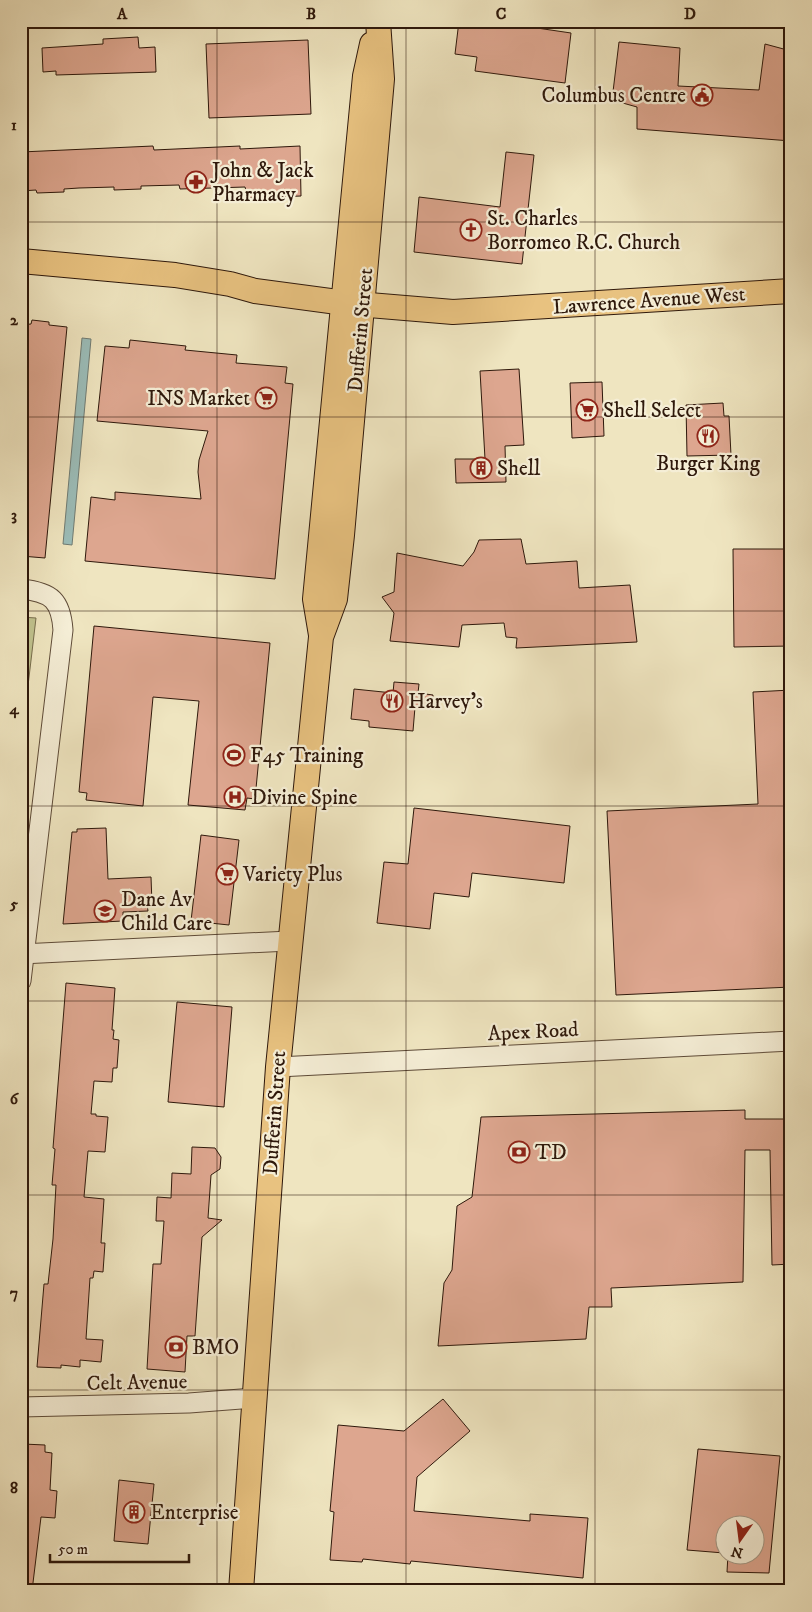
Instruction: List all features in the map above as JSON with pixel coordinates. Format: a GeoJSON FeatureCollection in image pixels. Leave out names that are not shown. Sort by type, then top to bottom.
{"type":"FeatureCollection","features":[{"type":"Feature","properties":{"kind":"main road","name":"Dufferin Street"},"geometry":{"type":"LineString","coordinates":[[241,1591],[278,1066],[321,636],[335,599],[354,296],[365,76],[378,21]]}},
{"type":"Feature","properties":{"kind":"main road","name":"Lawrence Avenue West"},"geometry":{"type":"LineString","coordinates":[[21,262],[175,275],[230,284],[256,276],[354,296],[453,312],[791,292]]}},
{"type":"Feature","properties":{"kind":"street"},"geometry":{"type":"LineString","coordinates":[[21,589],[36,592],[54,601],[60,608],[63,630],[29,925],[22,954],[21,981]]}},
{"type":"Feature","properties":{"kind":"street"},"geometry":{"type":"LineString","coordinates":[[22,954],[289,941]]}},
{"type":"Feature","properties":{"kind":"street","name":"Apex Road"},"geometry":{"type":"LineString","coordinates":[[278,1066],[791,1041]]}},
{"type":"Feature","properties":{"kind":"street","name":"Celt Avenue"},"geometry":{"type":"LineString","coordinates":[[21,1408],[189,1404],[254,1398]]}},
{"type":"Feature","properties":{"kind":"green space"},"geometry":{"type":"Polygon","coordinates":[[[21,617],[36,618],[21,745],[21,617]]]}},
{"type":"Feature","properties":{"kind":"water"},"geometry":{"type":"Polygon","coordinates":[[[82,338],[91,339],[72,545],[63,544],[82,338]]]}},
{"type":"Feature","properties":{"kind":"building"},"geometry":{"type":"Polygon","coordinates":[[[459,21],[503,21],[503,23],[571,33],[565,83],[475,71],[477,57],[455,54],[459,21]]]}},
{"type":"Feature","properties":{"kind":"building"},"geometry":{"type":"Polygon","coordinates":[[[138,37],[139,48],[155,47],[156,72],[56,75],[56,71],[43,72],[42,48],[103,44],[103,39],[138,37]]]}},
{"type":"Feature","properties":{"kind":"building"},"geometry":{"type":"Polygon","coordinates":[[[308,40],[311,114],[209,118],[206,44],[308,40]]]}},
{"type":"Feature","properties":{"kind":"building","name":"Columbus Centre"},"geometry":{"type":"Polygon","coordinates":[[[619,42],[680,48],[678,86],[759,90],[765,44],[791,51],[791,141],[637,129],[637,107],[612,100],[619,42]]]}},
{"type":"Feature","properties":{"kind":"building"},"geometry":{"type":"Polygon","coordinates":[[[153,146],[154,150],[240,146],[240,149],[300,146],[301,196],[248,198],[245,187],[180,189],[179,185],[141,186],[141,189],[114,190],[114,187],[79,188],[64,189],[64,192],[37,193],[36,190],[21,191],[21,152],[153,146]]]}},
{"type":"Feature","properties":{"kind":"building","name":"St. Charles Borromeo R.C. Church"},"geometry":{"type":"Polygon","coordinates":[[[506,152],[534,155],[522,264],[414,252],[419,197],[500,207],[506,152]]]}},
{"type":"Feature","properties":{"kind":"building"},"geometry":{"type":"Polygon","coordinates":[[[32,320],[49,322],[49,325],[67,327],[45,558],[21,556],[21,325],[31,324],[32,320]]]}},
{"type":"Feature","properties":{"kind":"building"},"geometry":{"type":"Polygon","coordinates":[[[130,340],[186,346],[185,350],[237,355],[236,363],[287,367],[285,383],[293,384],[275,579],[85,561],[91,497],[115,500],[115,492],[201,499],[198,472],[199,460],[208,431],[97,421],[105,346],[129,348],[130,340]]]}},
{"type":"Feature","properties":{"kind":"building"},"geometry":{"type":"Polygon","coordinates":[[[519,369],[524,445],[505,446],[506,482],[456,483],[455,459],[485,459],[480,371],[519,369]]]}},
{"type":"Feature","properties":{"kind":"building","name":"Shell Select"},"geometry":{"type":"Polygon","coordinates":[[[602,382],[604,436],[572,438],[570,383],[602,382]]]}},
{"type":"Feature","properties":{"kind":"building","name":"Burger King"},"geometry":{"type":"Polygon","coordinates":[[[723,403],[724,416],[729,416],[731,455],[687,456],[686,405],[723,403]]]}},
{"type":"Feature","properties":{"kind":"building"},"geometry":{"type":"Polygon","coordinates":[[[521,539],[526,564],[577,561],[579,588],[630,585],[637,642],[516,648],[517,638],[506,637],[504,623],[462,625],[459,647],[390,641],[394,613],[382,597],[394,592],[397,553],[463,566],[474,552],[479,540],[521,539]]]}},
{"type":"Feature","properties":{"kind":"building"},"geometry":{"type":"Polygon","coordinates":[[[733,549],[791,549],[791,646],[734,647],[733,549]]]}},
{"type":"Feature","properties":{"kind":"building"},"geometry":{"type":"Polygon","coordinates":[[[94,626],[270,643],[255,799],[247,798],[245,810],[188,805],[199,701],[153,697],[143,806],[86,800],[87,793],[79,792],[94,626]]]}},
{"type":"Feature","properties":{"kind":"building","name":"Harvey's"},"geometry":{"type":"Polygon","coordinates":[[[394,682],[419,684],[418,693],[433,695],[432,709],[415,707],[413,731],[369,727],[369,721],[351,719],[354,689],[393,693],[394,682]]]}},
{"type":"Feature","properties":{"kind":"building"},"geometry":{"type":"Polygon","coordinates":[[[791,690],[791,987],[616,995],[607,811],[758,804],[753,692],[791,690]]]}},
{"type":"Feature","properties":{"kind":"building"},"geometry":{"type":"Polygon","coordinates":[[[414,808],[570,826],[564,883],[472,873],[469,897],[434,893],[430,929],[377,923],[384,862],[408,864],[414,808]]]}},
{"type":"Feature","properties":{"kind":"building"},"geometry":{"type":"Polygon","coordinates":[[[106,828],[108,879],[151,877],[152,904],[147,904],[148,911],[123,912],[123,921],[63,924],[72,832],[77,832],[77,829],[106,828]]]}},
{"type":"Feature","properties":{"kind":"building"},"geometry":{"type":"Polygon","coordinates":[[[201,835],[239,840],[229,925],[191,921],[201,835]]]}},
{"type":"Feature","properties":{"kind":"building"},"geometry":{"type":"Polygon","coordinates":[[[66,983],[115,988],[112,1030],[114,1030],[113,1039],[119,1040],[117,1068],[113,1068],[112,1082],[94,1081],[91,1114],[108,1117],[105,1152],[88,1151],[84,1197],[104,1199],[101,1243],[105,1243],[103,1272],[94,1271],[93,1278],[90,1278],[86,1339],[103,1340],[101,1362],[80,1360],[80,1367],[61,1365],[61,1368],[37,1367],[44,1284],[48,1284],[53,1239],[56,1185],[52,1185],[55,1149],[53,1148],[66,983]]]}},
{"type":"Feature","properties":{"kind":"building"},"geometry":{"type":"Polygon","coordinates":[[[177,1002],[232,1007],[224,1107],[168,1102],[177,1002]]]}},
{"type":"Feature","properties":{"kind":"building"},"geometry":{"type":"Polygon","coordinates":[[[745,1110],[745,1119],[791,1119],[791,1264],[772,1265],[770,1150],[745,1150],[743,1282],[611,1288],[612,1307],[589,1307],[586,1339],[438,1346],[444,1283],[452,1270],[457,1206],[472,1197],[481,1117],[745,1110]]]}},
{"type":"Feature","properties":{"kind":"building"},"geometry":{"type":"Polygon","coordinates":[[[192,1147],[215,1148],[221,1157],[220,1169],[211,1175],[208,1218],[222,1220],[202,1237],[195,1336],[187,1336],[185,1372],[147,1369],[153,1264],[161,1264],[164,1221],[156,1221],[157,1197],[171,1198],[172,1173],[191,1174],[192,1147]]]}},
{"type":"Feature","properties":{"kind":"building"},"geometry":{"type":"Polygon","coordinates":[[[443,1399],[470,1431],[417,1477],[414,1511],[530,1521],[530,1514],[588,1518],[583,1578],[411,1561],[410,1564],[363,1559],[362,1562],[330,1560],[334,1512],[330,1511],[338,1425],[404,1431],[443,1399]]]}},
{"type":"Feature","properties":{"kind":"building"},"geometry":{"type":"Polygon","coordinates":[[[23,1444],[45,1445],[45,1452],[52,1453],[50,1490],[57,1491],[55,1518],[41,1517],[32,1591],[21,1591],[21,1451],[23,1444]]]}},
{"type":"Feature","properties":{"kind":"building"},"geometry":{"type":"Polygon","coordinates":[[[698,1449],[780,1456],[769,1573],[727,1572],[727,1564],[764,1564],[764,1514],[714,1514],[714,1552],[687,1550],[698,1449]]]}},
{"type":"Feature","properties":{"kind":"building","name":"Enterprise"},"geometry":{"type":"Polygon","coordinates":[[[119,1480],[154,1484],[148,1544],[114,1541],[119,1480]]]}},
{"type":"Feature","properties":{"kind":"place","name":"Columbus Centre"},"geometry":{"type":"Point","coordinates":[702,95]}},
{"type":"Feature","properties":{"kind":"place","name":"John & Jack Pharmacy"},"geometry":{"type":"Point","coordinates":[196,182]}},
{"type":"Feature","properties":{"kind":"place","name":"St. Charles Borromeo R.C. Church"},"geometry":{"type":"Point","coordinates":[471,230]}},
{"type":"Feature","properties":{"kind":"place","name":"INS Market"},"geometry":{"type":"Point","coordinates":[266,398]}},
{"type":"Feature","properties":{"kind":"place","name":"Shell Select"},"geometry":{"type":"Point","coordinates":[587,410]}},
{"type":"Feature","properties":{"kind":"place","name":"Burger King"},"geometry":{"type":"Point","coordinates":[708,436]}},
{"type":"Feature","properties":{"kind":"place","name":"Shell"},"geometry":{"type":"Point","coordinates":[481,468]}},
{"type":"Feature","properties":{"kind":"place","name":"Harvey's"},"geometry":{"type":"Point","coordinates":[392,701]}},
{"type":"Feature","properties":{"kind":"place","name":"F45 Training"},"geometry":{"type":"Point","coordinates":[234,755]}},
{"type":"Feature","properties":{"kind":"place","name":"Divine Spine"},"geometry":{"type":"Point","coordinates":[235,797]}},
{"type":"Feature","properties":{"kind":"place","name":"Variety Plus"},"geometry":{"type":"Point","coordinates":[227,874]}},
{"type":"Feature","properties":{"kind":"place","name":"Dane Av Child Care"},"geometry":{"type":"Point","coordinates":[105,911]}},
{"type":"Feature","properties":{"kind":"place","name":"TD"},"geometry":{"type":"Point","coordinates":[519,1152]}},
{"type":"Feature","properties":{"kind":"place","name":"BMO"},"geometry":{"type":"Point","coordinates":[176,1347]}},
{"type":"Feature","properties":{"kind":"place","name":"Enterprise"},"geometry":{"type":"Point","coordinates":[134,1512]}}]}
